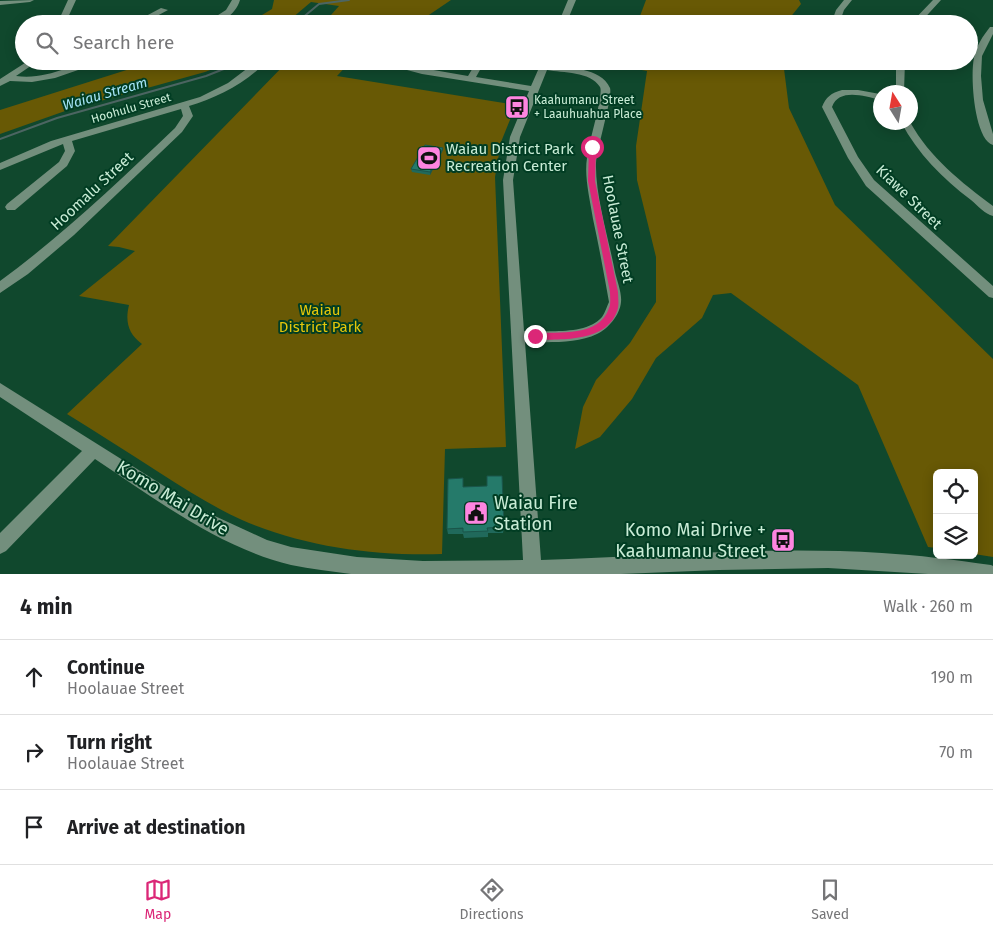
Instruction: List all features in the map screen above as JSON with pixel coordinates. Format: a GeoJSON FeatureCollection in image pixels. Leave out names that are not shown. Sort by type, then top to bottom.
{"type":"FeatureCollection","features":[{"type":"Feature","properties":{"kind":"street"},"geometry":{"type":"LineString","coordinates":[[0,12],[3,3],[30,0]]}},
{"type":"Feature","properties":{"kind":"street"},"geometry":{"type":"LineString","coordinates":[[65,15],[72,0]]}},
{"type":"Feature","properties":{"kind":"street"},"geometry":{"type":"LineString","coordinates":[[225,15],[234,7],[236,0]]}},
{"type":"Feature","properties":{"kind":"street"},"geometry":{"type":"LineString","coordinates":[[566,15],[572,0]]}},
{"type":"Feature","properties":{"kind":"street"},"geometry":{"type":"LineString","coordinates":[[838,15],[848,0]]}},
{"type":"Feature","properties":{"kind":"street"},"geometry":{"type":"LineString","coordinates":[[923,15],[938,0]]}},
{"type":"Feature","properties":{"kind":"street"},"geometry":{"type":"LineString","coordinates":[[154,15],[164,10]]}},
{"type":"Feature","properties":{"kind":"street"},"geometry":{"type":"LineString","coordinates":[[978,62],[979,53],[987,36],[993,29]]}},
{"type":"Feature","properties":{"kind":"street"},"geometry":{"type":"LineString","coordinates":[[4,80],[20,70]]}},
{"type":"Feature","properties":{"kind":"street"},"geometry":{"type":"LineString","coordinates":[[4,80],[43,79],[72,70]]}},
{"type":"Feature","properties":{"kind":"street","name":"Hoohulu Street"},"geometry":{"type":"LineString","coordinates":[[0,167],[67,139],[184,105],[224,89],[250,70]]}},
{"type":"Feature","properties":{"kind":"street"},"geometry":{"type":"LineString","coordinates":[[415,70],[535,89]]}},
{"type":"Feature","properties":{"kind":"street"},"geometry":{"type":"LineString","coordinates":[[471,79],[476,70]]}},
{"type":"Feature","properties":{"kind":"street"},"geometry":{"type":"LineString","coordinates":[[533,571],[508,194],[509,169],[515,137],[543,70]]}},
{"type":"Feature","properties":{"kind":"street","name":"Hoolauae Street"},"geometry":{"type":"LineString","coordinates":[[518,337],[573,335],[593,330],[607,320],[615,302],[593,187],[591,164],[594,140],[606,97],[606,89],[599,80],[589,74],[571,70]]}},
{"type":"Feature","properties":{"kind":"street"},"geometry":{"type":"LineString","coordinates":[[900,85],[901,70]]}},
{"type":"Feature","properties":{"kind":"street"},"geometry":{"type":"LineString","coordinates":[[977,70],[983,123],[993,141]]}},
{"type":"Feature","properties":{"kind":"street","name":"Kiawe Street"},"geometry":{"type":"LineString","coordinates":[[873,96],[860,93],[839,94],[830,100],[827,107],[853,158],[870,183],[890,203],[993,293]]}},
{"type":"Feature","properties":{"kind":"street","name":"Hoomalu Street"},"geometry":{"type":"LineString","coordinates":[[0,288],[70,234],[179,130],[188,116],[184,105]]}},
{"type":"Feature","properties":{"kind":"street"},"geometry":{"type":"LineString","coordinates":[[909,130],[914,140],[933,162],[991,208]]}},
{"type":"Feature","properties":{"kind":"street"},"geometry":{"type":"LineString","coordinates":[[11,207],[64,164],[70,151],[67,139]]}},
{"type":"Feature","properties":{"kind":"street","name":"Komo Mai Drive"},"geometry":{"type":"LineString","coordinates":[[0,389],[198,517],[246,541],[290,556],[344,567],[395,572],[601,570],[855,559],[919,563],[991,574]]}},
{"type":"Feature","properties":{"kind":"street"},"geometry":{"type":"LineString","coordinates":[[0,544],[94,450]]}},
{"type":"Feature","properties":{"kind":"green space"},"geometry":{"type":"Polygon","coordinates":[[[274,0],[451,0],[429,15],[331,15],[339,6],[311,2],[296,15],[262,15],[272,9],[274,0]]]}},
{"type":"Feature","properties":{"kind":"green space"},"geometry":{"type":"Polygon","coordinates":[[[646,0],[799,0],[801,4],[792,15],[640,15],[646,0]]]}},
{"type":"Feature","properties":{"kind":"green space"},"geometry":{"type":"Polygon","coordinates":[[[127,70],[210,70],[68,110],[0,134],[0,110],[127,70]]]}},
{"type":"Feature","properties":{"kind":"green space","name":"Waiau District Park"},"geometry":{"type":"Polygon","coordinates":[[[279,70],[343,70],[337,76],[516,105],[501,142],[495,177],[506,447],[445,449],[442,554],[391,553],[340,548],[290,537],[266,529],[231,515],[200,498],[67,414],[142,344],[137,340],[129,327],[127,316],[129,305],[79,296],[135,251],[108,246],[279,70]]]}},
{"type":"Feature","properties":{"kind":"green space"},"geometry":{"type":"Polygon","coordinates":[[[642,70],[784,70],[789,108],[835,205],[993,359],[993,557],[978,555],[978,469],[933,469],[933,548],[928,547],[858,385],[731,293],[713,295],[702,318],[656,358],[632,399],[600,437],[575,449],[583,407],[596,380],[630,343],[656,302],[656,257],[637,180],[636,146],[647,71],[642,70]]]}},
{"type":"Feature","properties":{"kind":"building","name":"Waiau District Park Recreation Center"},"geometry":{"type":"Polygon","coordinates":[[[425,145],[443,148],[430,172],[411,169],[425,145]]]}},
{"type":"Feature","properties":{"kind":"building","name":"Waiau Fire Station"},"geometry":{"type":"Polygon","coordinates":[[[487,476],[502,476],[504,527],[487,528],[488,531],[463,532],[463,528],[447,529],[448,479],[463,478],[463,487],[487,486],[487,476]]]}},
{"type":"Feature","properties":{"kind":"waterway","name":"Waiau Stream"},"geometry":{"type":"LineString","coordinates":[[306,15],[319,4],[349,0]]}},
{"type":"Feature","properties":{"kind":"waterway","name":"Waiau Stream"},"geometry":{"type":"LineString","coordinates":[[0,139],[57,118],[221,70]]}},
{"type":"Feature","properties":{"kind":"place","name":"Kaahumanu Street + Laauhuahua Place"},"geometry":{"type":"Point","coordinates":[517,107]}},
{"type":"Feature","properties":{"kind":"place","name":"Waiau District Park Recreation Center"},"geometry":{"type":"Point","coordinates":[429,158]}},
{"type":"Feature","properties":{"kind":"place","name":"Waiau Fire Station"},"geometry":{"type":"Point","coordinates":[476,513]}},
{"type":"Feature","properties":{"kind":"place","name":"Komo Mai Drive + Kaahumanu Street"},"geometry":{"type":"Point","coordinates":[783,540]}},
{"type":"Feature","properties":{"kind":"route"},"geometry":{"type":"LineString","coordinates":[[535,336],[583,334],[600,326],[607,320],[614,308],[614,292],[592,181],[592,147]]}}]}
